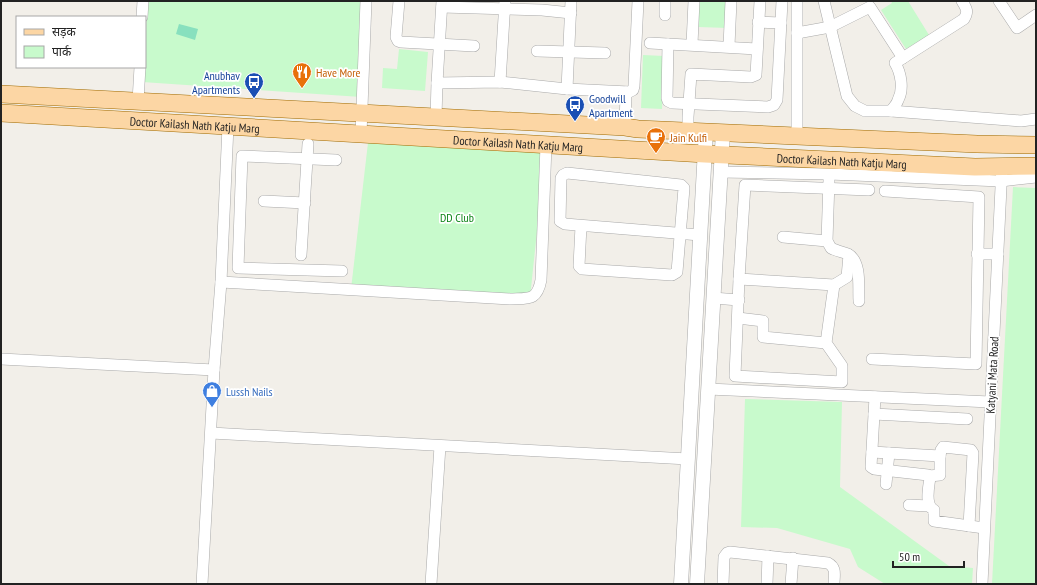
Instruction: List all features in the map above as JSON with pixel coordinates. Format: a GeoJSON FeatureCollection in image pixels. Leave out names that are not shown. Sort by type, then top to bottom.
{"type":"FeatureCollection","features":[{"type":"Feature","properties":{"kind":"main road","name":"Doctor Kailash Nath Katju Marg"},"geometry":{"type":"LineString","coordinates":[[1,94],[625,127],[638,129],[714,131],[976,144],[1036,145]]}},
{"type":"Feature","properties":{"kind":"main road","name":"Doctor Kailash Nath Katju Marg"},"geometry":{"type":"LineString","coordinates":[[1,113],[713,154],[829,167],[975,167],[1001,174],[1036,166]]}},
{"type":"Feature","properties":{"kind":"street"},"geometry":{"type":"LineString","coordinates":[[142,16],[143,1]]}},
{"type":"Feature","properties":{"kind":"street"},"geometry":{"type":"LineString","coordinates":[[361,134],[366,1]]}},
{"type":"Feature","properties":{"kind":"street"},"geometry":{"type":"LineString","coordinates":[[399,1],[396,37],[398,41],[439,45],[474,46]]}},
{"type":"Feature","properties":{"kind":"street"},"geometry":{"type":"LineString","coordinates":[[566,89],[571,1]]}},
{"type":"Feature","properties":{"kind":"street"},"geometry":{"type":"LineString","coordinates":[[437,83],[500,82],[566,89],[626,92],[633,90],[638,1]]}},
{"type":"Feature","properties":{"kind":"street"},"geometry":{"type":"LineString","coordinates":[[665,15],[666,1]]}},
{"type":"Feature","properties":{"kind":"street"},"geometry":{"type":"LineString","coordinates":[[692,44],[694,1]]}},
{"type":"Feature","properties":{"kind":"street"},"geometry":{"type":"LineString","coordinates":[[729,46],[731,1]]}},
{"type":"Feature","properties":{"kind":"street"},"geometry":{"type":"LineString","coordinates":[[688,130],[691,74],[754,77],[756,75],[756,48],[760,1]]}},
{"type":"Feature","properties":{"kind":"street"},"geometry":{"type":"LineString","coordinates":[[668,44],[666,98],[668,101],[672,103],[768,107],[774,105],[777,100],[782,1]]}},
{"type":"Feature","properties":{"kind":"street"},"geometry":{"type":"LineString","coordinates":[[797,136],[798,1]]}},
{"type":"Feature","properties":{"kind":"street"},"geometry":{"type":"LineString","coordinates":[[824,1],[847,96],[855,106],[865,111],[891,111],[1021,121],[1036,119]]}},
{"type":"Feature","properties":{"kind":"street"},"geometry":{"type":"LineString","coordinates":[[891,111],[899,100],[901,85],[899,70],[895,63],[964,19],[967,14],[966,8],[962,1]]}},
{"type":"Feature","properties":{"kind":"street"},"geometry":{"type":"LineString","coordinates":[[999,1],[1017,28],[1036,15]]}},
{"type":"Feature","properties":{"kind":"street"},"geometry":{"type":"LineString","coordinates":[[436,117],[442,4],[505,5],[571,13]]}},
{"type":"Feature","properties":{"kind":"street"},"geometry":{"type":"LineString","coordinates":[[798,33],[830,26],[873,4],[903,58]]}},
{"type":"Feature","properties":{"kind":"street"},"geometry":{"type":"LineString","coordinates":[[500,82],[505,5]]}},
{"type":"Feature","properties":{"kind":"street"},"geometry":{"type":"LineString","coordinates":[[758,22],[781,23]]}},
{"type":"Feature","properties":{"kind":"street"},"geometry":{"type":"LineString","coordinates":[[650,43],[756,48]]}},
{"type":"Feature","properties":{"kind":"street"},"geometry":{"type":"LineString","coordinates":[[537,51],[605,53]]}},
{"type":"Feature","properties":{"kind":"street"},"geometry":{"type":"LineString","coordinates":[[138,101],[140,68]]}},
{"type":"Feature","properties":{"kind":"street"},"geometry":{"type":"LineString","coordinates":[[625,127],[626,92]]}},
{"type":"Feature","properties":{"kind":"street"},"geometry":{"type":"LineString","coordinates":[[202,584],[214,370],[221,282],[228,126]]}},
{"type":"Feature","properties":{"kind":"street"},"geometry":{"type":"LineString","coordinates":[[681,584],[700,235],[713,154],[714,131]]}},
{"type":"Feature","properties":{"kind":"street"},"geometry":{"type":"LineString","coordinates":[[301,255],[308,144]]}},
{"type":"Feature","properties":{"kind":"street"},"geometry":{"type":"LineString","coordinates":[[221,282],[510,299],[530,298],[539,290],[541,280],[546,145]]}},
{"type":"Feature","properties":{"kind":"street"},"geometry":{"type":"LineString","coordinates":[[697,584],[720,172],[713,154]]}},
{"type":"Feature","properties":{"kind":"street"},"geometry":{"type":"LineString","coordinates":[[336,160],[242,156],[238,268],[342,271]]}},
{"type":"Feature","properties":{"kind":"street"},"geometry":{"type":"LineString","coordinates":[[720,172],[829,167],[909,177],[1001,174],[1036,177]]}},
{"type":"Feature","properties":{"kind":"street"},"geometry":{"type":"LineString","coordinates":[[829,167],[827,241],[831,248],[849,255],[855,261],[858,269],[859,301]]}},
{"type":"Feature","properties":{"kind":"street"},"geometry":{"type":"LineString","coordinates":[[581,226],[580,268],[584,270],[672,275],[677,272],[680,234],[684,188],[681,185],[567,173],[561,178],[560,221],[565,224],[581,226],[680,234],[700,235]]}},
{"type":"Feature","properties":{"kind":"street","name":"Katyani Mata Road"},"geometry":{"type":"LineString","coordinates":[[982,584],[1001,174]]}},
{"type":"Feature","properties":{"kind":"street"},"geometry":{"type":"LineString","coordinates":[[909,177],[909,192]]}},
{"type":"Feature","properties":{"kind":"street"},"geometry":{"type":"LineString","coordinates":[[834,285],[826,343],[842,366],[842,382],[735,376],[745,185],[869,190]]}},
{"type":"Feature","properties":{"kind":"street"},"geometry":{"type":"LineString","coordinates":[[872,359],[976,364],[979,197],[885,191]]}},
{"type":"Feature","properties":{"kind":"street"},"geometry":{"type":"LineString","coordinates":[[264,201],[305,203]]}},
{"type":"Feature","properties":{"kind":"street"},"geometry":{"type":"LineString","coordinates":[[783,238],[827,241]]}},
{"type":"Feature","properties":{"kind":"street"},"geometry":{"type":"LineString","coordinates":[[977,254],[998,254]]}},
{"type":"Feature","properties":{"kind":"street"},"geometry":{"type":"LineString","coordinates":[[739,279],[834,285],[847,277],[849,255]]}},
{"type":"Feature","properties":{"kind":"street"},"geometry":{"type":"LineString","coordinates":[[713,298],[739,300]]}},
{"type":"Feature","properties":{"kind":"street"},"geometry":{"type":"LineString","coordinates":[[738,318],[763,321],[763,337],[826,343]]}},
{"type":"Feature","properties":{"kind":"street"},"geometry":{"type":"LineString","coordinates":[[1,359],[214,370]]}},
{"type":"Feature","properties":{"kind":"street"},"geometry":{"type":"LineString","coordinates":[[708,389],[990,402]]}},
{"type":"Feature","properties":{"kind":"street"},"geometry":{"type":"LineString","coordinates":[[875,397],[871,467],[874,469],[929,476],[940,475],[940,456],[943,448],[969,449],[972,451],[969,526]]}},
{"type":"Feature","properties":{"kind":"street"},"geometry":{"type":"LineString","coordinates":[[874,414],[967,419]]}},
{"type":"Feature","properties":{"kind":"street"},"geometry":{"type":"LineString","coordinates":[[211,434],[688,459]]}},
{"type":"Feature","properties":{"kind":"street"},"geometry":{"type":"LineString","coordinates":[[431,584],[440,446]]}},
{"type":"Feature","properties":{"kind":"street"},"geometry":{"type":"LineString","coordinates":[[872,452],[940,456]]}},
{"type":"Feature","properties":{"kind":"street"},"geometry":{"type":"LineString","coordinates":[[886,484],[889,453]]}},
{"type":"Feature","properties":{"kind":"street"},"geometry":{"type":"LineString","coordinates":[[929,476],[929,506]]}},
{"type":"Feature","properties":{"kind":"street"},"geometry":{"type":"LineString","coordinates":[[909,505],[929,506],[934,510],[933,520],[936,522],[984,528]]}},
{"type":"Feature","properties":{"kind":"street"},"geometry":{"type":"LineString","coordinates":[[723,584],[724,557],[727,553],[793,558],[828,563],[832,565],[835,572],[834,584]]}},
{"type":"Feature","properties":{"kind":"street"},"geometry":{"type":"LineString","coordinates":[[767,584],[768,556]]}},
{"type":"Feature","properties":{"kind":"street"},"geometry":{"type":"LineString","coordinates":[[791,584],[793,558]]}},
{"type":"Feature","properties":{"kind":"green space"},"geometry":{"type":"Polygon","coordinates":[[[147,1],[363,1],[361,97],[142,82],[146,68],[147,1]]]}},
{"type":"Feature","properties":{"kind":"green space"},"geometry":{"type":"Polygon","coordinates":[[[699,1],[730,1],[728,28],[698,27],[699,1]]]}},
{"type":"Feature","properties":{"kind":"green space"},"geometry":{"type":"Polygon","coordinates":[[[891,1],[908,1],[929,35],[906,49],[881,10],[892,3],[891,1]]]}},
{"type":"Feature","properties":{"kind":"green space"},"geometry":{"type":"Polygon","coordinates":[[[179,24],[198,29],[195,40],[176,34],[179,24]]]}},
{"type":"Feature","properties":{"kind":"green space"},"geometry":{"type":"Polygon","coordinates":[[[399,49],[428,52],[425,91],[382,88],[383,68],[397,69],[399,49]]]}},
{"type":"Feature","properties":{"kind":"green space"},"geometry":{"type":"Polygon","coordinates":[[[643,55],[664,56],[662,109],[641,108],[643,55]]]}},
{"type":"Feature","properties":{"kind":"green space","name":"DD Club"},"geometry":{"type":"Polygon","coordinates":[[[369,134],[546,145],[530,298],[351,289],[369,134]]]}},
{"type":"Feature","properties":{"kind":"green space"},"geometry":{"type":"Polygon","coordinates":[[[1013,187],[1036,188],[1036,584],[992,584],[1013,187]]]}},
{"type":"Feature","properties":{"kind":"green space"},"geometry":{"type":"Polygon","coordinates":[[[745,399],[842,402],[840,487],[949,566],[973,568],[972,584],[885,584],[858,567],[850,549],[777,528],[741,527],[745,399]]]}},
{"type":"Feature","properties":{"kind":"place","name":"Have More"},"geometry":{"type":"Point","coordinates":[302,89]}},
{"type":"Feature","properties":{"kind":"place","name":"Anubhav Apartments"},"geometry":{"type":"Point","coordinates":[254,99]}},
{"type":"Feature","properties":{"kind":"place","name":"Goodwill Apartment"},"geometry":{"type":"Point","coordinates":[575,122]}},
{"type":"Feature","properties":{"kind":"place","name":"Jain Kulfi"},"geometry":{"type":"Point","coordinates":[656,154]}},
{"type":"Feature","properties":{"kind":"place","name":"Lussh Nails"},"geometry":{"type":"Point","coordinates":[212,408]}}]}
